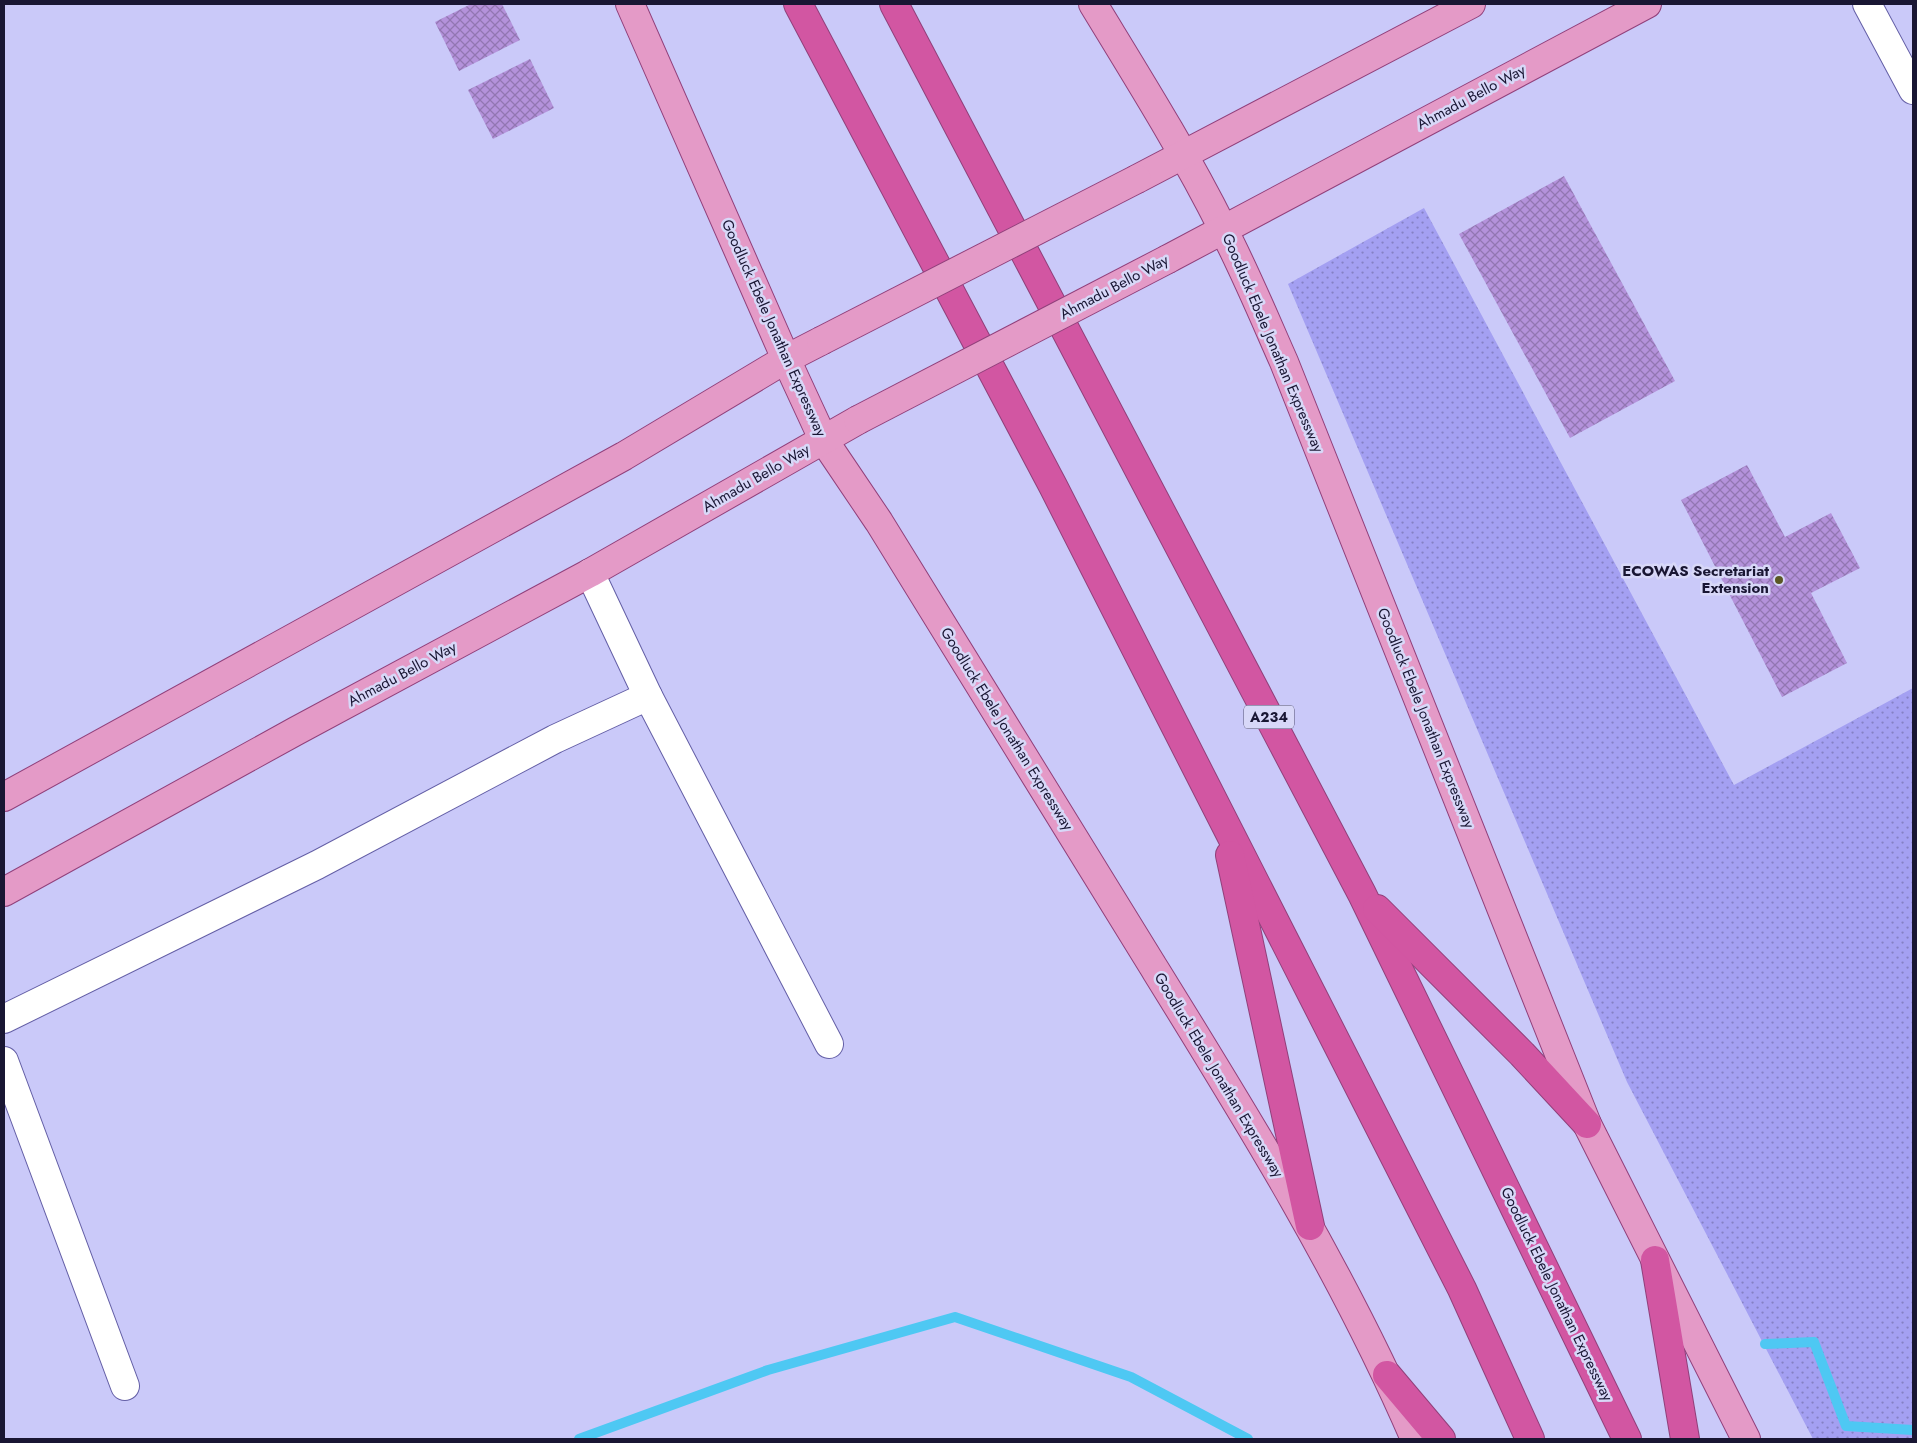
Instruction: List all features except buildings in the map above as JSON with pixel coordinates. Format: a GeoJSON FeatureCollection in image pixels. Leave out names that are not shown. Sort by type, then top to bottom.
{"type":"FeatureCollection","features":[{"type":"Feature","properties":{"kind":"highway"},"geometry":{"type":"LineString","coordinates":[[798,4],[1053,486],[1222,817],[1462,1289],[1530,1439]]}},
{"type":"Feature","properties":{"kind":"highway","name":"Goodluck Ebele Jonathan Expressway"},"geometry":{"type":"LineString","coordinates":[[894,4],[1362,894],[1627,1439]]}},
{"type":"Feature","properties":{"kind":"highway"},"geometry":{"type":"LineString","coordinates":[[1222,817],[1310,1226]]}},
{"type":"Feature","properties":{"kind":"highway"},"geometry":{"type":"LineString","coordinates":[[1362,894],[1522,1054],[1587,1124]]}},
{"type":"Feature","properties":{"kind":"highway"},"geometry":{"type":"LineString","coordinates":[[1655,1260],[1685,1439]]}},
{"type":"Feature","properties":{"kind":"highway"},"geometry":{"type":"LineString","coordinates":[[1387,1375],[1441,1439]]}},
{"type":"Feature","properties":{"kind":"main road","name":"Goodluck Ebele Jonathan Expressway"},"geometry":{"type":"LineString","coordinates":[[630,4],[823,439],[889,539],[1197,1037],[1310,1226],[1387,1375],[1415,1439]]}},
{"type":"Feature","properties":{"kind":"main road","name":"Goodluck Ebele Jonathan Expressway"},"geometry":{"type":"LineString","coordinates":[[1093,4],[1184,155],[1223,228],[1284,362],[1587,1124],[1746,1439]]}},
{"type":"Feature","properties":{"kind":"main road"},"geometry":{"type":"LineString","coordinates":[[4,797],[624,456],[786,359],[1184,155],[1471,4]]}},
{"type":"Feature","properties":{"kind":"main road","name":"Ahmadu Bello Way"},"geometry":{"type":"LineString","coordinates":[[4,892],[296,731],[590,574],[858,420],[1168,259],[1223,228],[1647,4]]}},
{"type":"Feature","properties":{"kind":"street"},"geometry":{"type":"LineString","coordinates":[[1867,4],[1913,90]]}},
{"type":"Feature","properties":{"kind":"street"},"geometry":{"type":"LineString","coordinates":[[590,574],[648,696],[829,1044]]}},
{"type":"Feature","properties":{"kind":"street"},"geometry":{"type":"LineString","coordinates":[[4,1019],[318,865],[555,739],[648,696]]}},
{"type":"Feature","properties":{"kind":"street"},"geometry":{"type":"LineString","coordinates":[[4,1061],[125,1386]]}},
{"type":"Feature","properties":{"kind":"shaded area"},"geometry":{"type":"Polygon","coordinates":[[[1424,208],[1734,785],[1913,688],[1913,1439],[1813,1439],[1627,1082],[1288,284],[1424,208]]]}},
{"type":"Feature","properties":{"kind":"waterway"},"geometry":{"type":"LineString","coordinates":[[579,1439],[768,1370],[955,1317],[1131,1377],[1248,1439]]}},
{"type":"Feature","properties":{"kind":"waterway"},"geometry":{"type":"LineString","coordinates":[[1765,1344],[1814,1342],[1846,1426],[1913,1430]]}},
{"type":"Feature","properties":{"kind":"place","name":"ECOWAS Secretariat Extension"},"geometry":{"type":"Point","coordinates":[1779,580]}}]}
